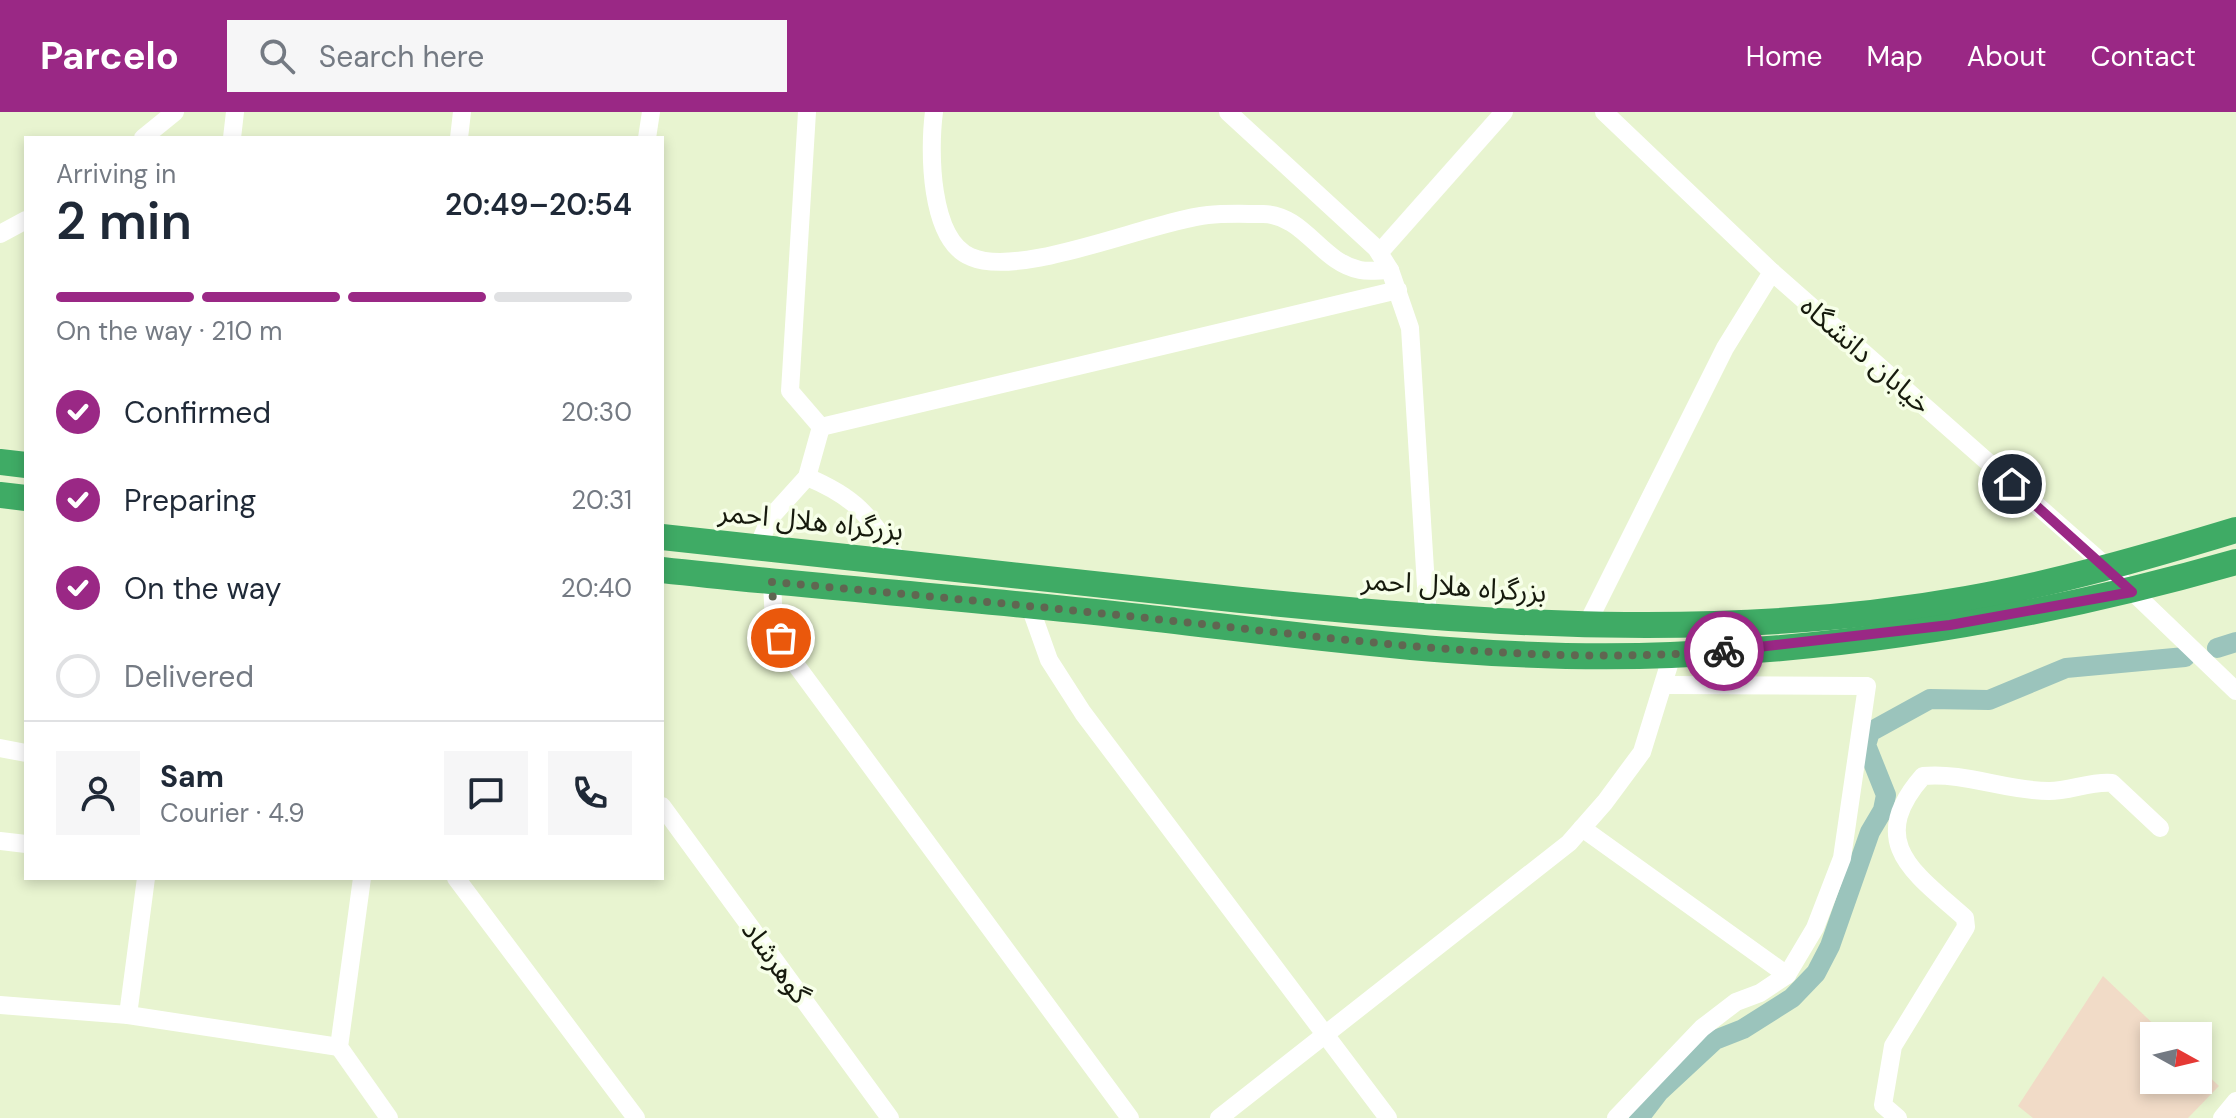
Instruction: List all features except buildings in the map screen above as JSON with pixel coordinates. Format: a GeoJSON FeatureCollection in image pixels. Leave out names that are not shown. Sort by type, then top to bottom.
{"type":"FeatureCollection","features":[{"type":"Feature","properties":{"kind":"highway"},"geometry":{"type":"LineString","coordinates":[[0,462],[24,465]]}},
{"type":"Feature","properties":{"kind":"highway"},"geometry":{"type":"LineString","coordinates":[[0,495],[24,498]]}},
{"type":"Feature","properties":{"kind":"highway","name":"بزرگراه هلال احمر"},"geometry":{"type":"LineString","coordinates":[[664,537],[1428,618],[1586,626],[1728,622],[1866,612],[1965,599],[2108,568],[2236,530]]}},
{"type":"Feature","properties":{"kind":"highway"},"geometry":{"type":"LineString","coordinates":[[664,570],[1029,604],[1402,646],[1555,657],[1672,655],[1793,645],[1950,625],[2132,592],[2236,562]]}},
{"type":"Feature","properties":{"kind":"street"},"geometry":{"type":"LineString","coordinates":[[145,136],[175,112]]}},
{"type":"Feature","properties":{"kind":"street"},"geometry":{"type":"LineString","coordinates":[[232,136],[235,112]]}},
{"type":"Feature","properties":{"kind":"street"},"geometry":{"type":"LineString","coordinates":[[459,136],[462,112]]}},
{"type":"Feature","properties":{"kind":"street"},"geometry":{"type":"LineString","coordinates":[[647,136],[651,112]]}},
{"type":"Feature","properties":{"kind":"street"},"geometry":{"type":"LineString","coordinates":[[807,112],[790,391],[821,427]]}},
{"type":"Feature","properties":{"kind":"street"},"geometry":{"type":"LineString","coordinates":[[934,112],[930,141],[939,217],[954,244],[970,257],[997,262],[1029,258],[1207,215],[1268,214],[1294,222],[1330,256],[1360,270],[1390,270]]}},
{"type":"Feature","properties":{"kind":"street"},"geometry":{"type":"LineString","coordinates":[[1229,112],[1380,252],[1398,290],[1410,328],[1428,618]]}},
{"type":"Feature","properties":{"kind":"street"},"geometry":{"type":"LineString","coordinates":[[1380,252],[1504,112]]}},
{"type":"Feature","properties":{"kind":"street","name":"خیابان دانشگاه"},"geometry":{"type":"LineString","coordinates":[[1604,112],[1772,272],[2108,568],[2236,691]]}},
{"type":"Feature","properties":{"kind":"street"},"geometry":{"type":"LineString","coordinates":[[0,234],[24,221]]}},
{"type":"Feature","properties":{"kind":"street"},"geometry":{"type":"LineString","coordinates":[[1586,626],[1725,348],[1772,272]]}},
{"type":"Feature","properties":{"kind":"street"},"geometry":{"type":"LineString","coordinates":[[821,427],[1398,290]]}},
{"type":"Feature","properties":{"kind":"street"},"geometry":{"type":"LineString","coordinates":[[758,547],[770,518],[807,477],[821,427]]}},
{"type":"Feature","properties":{"kind":"street"},"geometry":{"type":"LineString","coordinates":[[807,477],[842,491],[866,513],[901,564]]}},
{"type":"Feature","properties":{"kind":"street"},"geometry":{"type":"LineString","coordinates":[[772,582],[774,623],[788,654],[1130,1118]]}},
{"type":"Feature","properties":{"kind":"street"},"geometry":{"type":"LineString","coordinates":[[1029,604],[1049,660],[1083,713],[1388,1118]]}},
{"type":"Feature","properties":{"kind":"street"},"geometry":{"type":"LineString","coordinates":[[1219,1118],[1569,843],[1642,752],[1672,655]]}},
{"type":"Feature","properties":{"kind":"street"},"geometry":{"type":"LineString","coordinates":[[1616,1118],[1702,1028],[1736,1002],[1760,993],[1787,975],[1815,928],[1842,858],[1867,686],[1665,685]]}},
{"type":"Feature","properties":{"kind":"street"},"geometry":{"type":"LineString","coordinates":[[0,748],[24,753]]}},
{"type":"Feature","properties":{"kind":"street"},"geometry":{"type":"LineString","coordinates":[[1898,1118],[1883,1105],[1893,1046],[1966,927],[1965,918],[1911,871],[1899,852],[1899,826],[1906,796],[1923,776],[1943,774],[2010,789],[2052,792],[2112,783],[2160,828]]}},
{"type":"Feature","properties":{"kind":"street","name":"گوهرشاد"},"geometry":{"type":"LineString","coordinates":[[664,809],[890,1118]]}},
{"type":"Feature","properties":{"kind":"street"},"geometry":{"type":"LineString","coordinates":[[1582,828],[1787,975]]}},
{"type":"Feature","properties":{"kind":"street"},"geometry":{"type":"LineString","coordinates":[[0,841],[24,844]]}},
{"type":"Feature","properties":{"kind":"street"},"geometry":{"type":"LineString","coordinates":[[128,1015],[146,880]]}},
{"type":"Feature","properties":{"kind":"street"},"geometry":{"type":"LineString","coordinates":[[362,880],[339,1047],[389,1118]]}},
{"type":"Feature","properties":{"kind":"street"},"geometry":{"type":"LineString","coordinates":[[458,880],[636,1118]]}},
{"type":"Feature","properties":{"kind":"street"},"geometry":{"type":"LineString","coordinates":[[0,1005],[128,1015],[339,1047]]}},
{"type":"Feature","properties":{"kind":"street"},"geometry":{"type":"LineString","coordinates":[[2222,1118],[2236,1101]]}},
{"type":"Feature","properties":{"kind":"shaded area"},"geometry":{"type":"Polygon","coordinates":[[[2103,976],[2151,1022],[2140,1022],[2140,1094],[2211,1094],[2188,1118],[2033,1118],[2018,1106],[2103,976]]]}},
{"type":"Feature","properties":{"kind":"shaded area"},"geometry":{"type":"Polygon","coordinates":[[[2212,1079],[2219,1086],[2212,1093],[2212,1079]]]}},
{"type":"Feature","properties":{"kind":"waterway"},"geometry":{"type":"LineString","coordinates":[[2217,648],[2236,642]]}},
{"type":"Feature","properties":{"kind":"waterway"},"geometry":{"type":"LineString","coordinates":[[1639,1118],[1659,1092],[1715,1040],[1743,1029],[1792,998],[1816,973],[1830,946],[1870,832],[1883,810],[1886,795],[1866,745],[1870,732],[1930,699],[1989,700],[2066,668],[2185,657]]}},
{"type":"Feature","properties":{"kind":"way so far"},"geometry":{"type":"LineString","coordinates":[[781,638],[774,623],[772,582],[1029,604],[1402,646],[1555,657],[1724,651]]}},
{"type":"Feature","properties":{"kind":"route"},"geometry":{"type":"LineString","coordinates":[[1724,651],[1950,625],[2132,592],[2012,484]]}}]}
